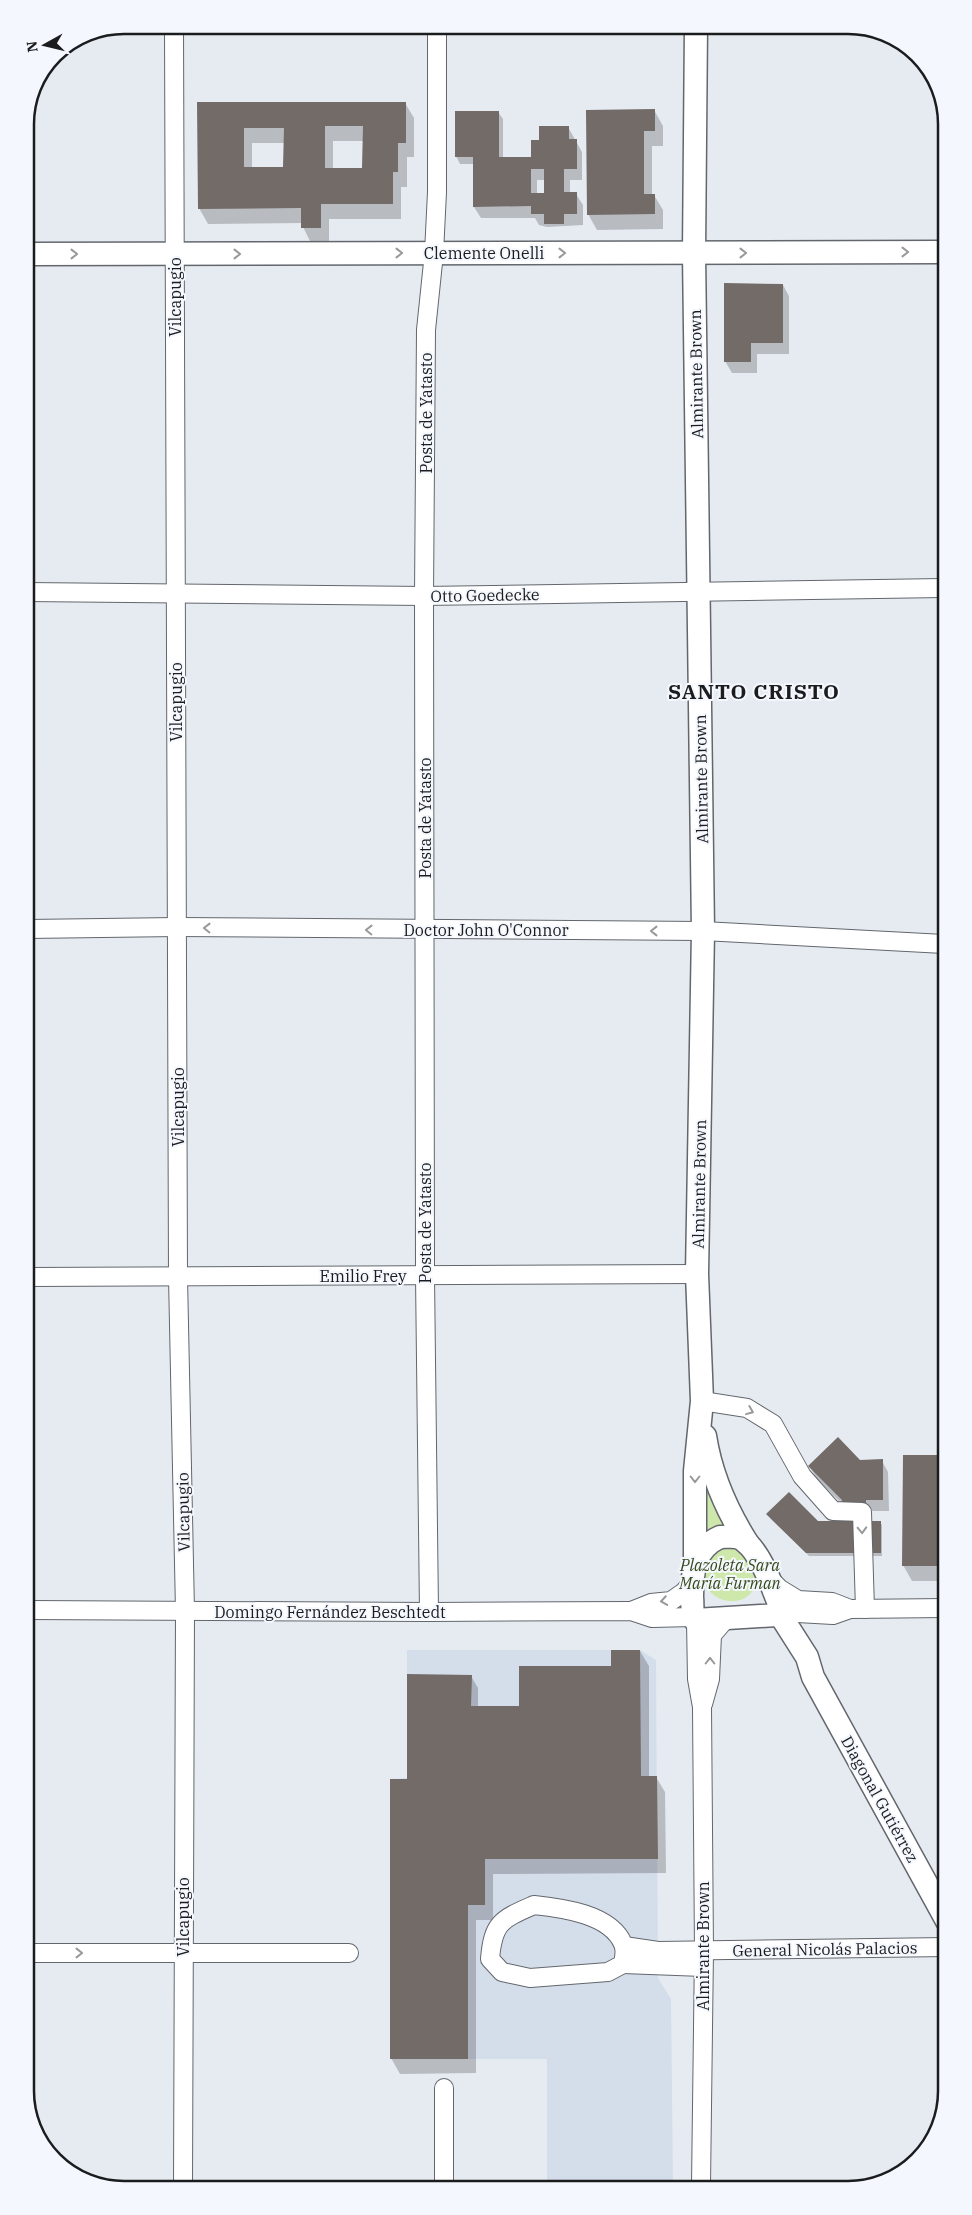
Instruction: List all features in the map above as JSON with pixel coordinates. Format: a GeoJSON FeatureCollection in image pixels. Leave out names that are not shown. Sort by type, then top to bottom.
{"type":"FeatureCollection","features":[{"type":"Feature","properties":{"kind":"main road","name":"Almirante Brown"},"geometry":{"type":"LineString","coordinates":[[696,34],[694,253],[703,931],[697,1274],[702,1407],[708,1457],[714,1476],[733,1519],[769,1578],[780,1608],[775,1614]]}},
{"type":"Feature","properties":{"kind":"main road","name":"Clemente Onelli"},"geometry":{"type":"LineString","coordinates":[[34,254],[938,252]]}},
{"type":"Feature","properties":{"kind":"main road","name":"Almirante Brown"},"geometry":{"type":"LineString","coordinates":[[694,1619],[695,1470],[702,1407]]}},
{"type":"Feature","properties":{"kind":"main road"},"geometry":{"type":"LineString","coordinates":[[694,1571],[705,1547],[720,1537],[736,1537],[743,1539],[748,1544]]}},
{"type":"Feature","properties":{"kind":"main road"},"geometry":{"type":"LineString","coordinates":[[694,1619],[725,1620],[775,1614]]}},
{"type":"Feature","properties":{"kind":"main road","name":"Diagonal Gutiérrez"},"geometry":{"type":"LineString","coordinates":[[775,1614],[777,1626],[798,1662],[813,1677],[938,1906]]}},
{"type":"Feature","properties":{"kind":"street","name":"Vilcapugio"},"geometry":{"type":"LineString","coordinates":[[174,34],[178,1276],[185,1611],[183,2181]]}},
{"type":"Feature","properties":{"kind":"street","name":"Posta de Yatasto"},"geometry":{"type":"LineString","coordinates":[[429,1612],[425,1276],[426,930],[424,596],[426,330],[434,253],[437,192],[437,34]]}},
{"type":"Feature","properties":{"kind":"street","name":"Otto Goedecke"},"geometry":{"type":"LineString","coordinates":[[34,592],[424,596],[938,588]]}},
{"type":"Feature","properties":{"kind":"street","name":"Doctor John O'Connor"},"geometry":{"type":"LineString","coordinates":[[34,930],[177,927],[703,931],[938,944]]}},
{"type":"Feature","properties":{"kind":"street","name":"Emilio Frey"},"geometry":{"type":"LineString","coordinates":[[34,1277],[697,1274]]}},
{"type":"Feature","properties":{"kind":"street"},"geometry":{"type":"LineString","coordinates":[[702,1407],[747,1408],[763,1416],[773,1424],[802,1476],[833,1511],[862,1512],[858,1609]]}},
{"type":"Feature","properties":{"kind":"street","name":"Domingo Fernández Beschtedt"},"geometry":{"type":"LineString","coordinates":[[631,1611],[651,1603],[671,1601],[684,1592],[694,1571]]}},
{"type":"Feature","properties":{"kind":"street"},"geometry":{"type":"LineString","coordinates":[[769,1578],[780,1589],[798,1600],[832,1602],[858,1609]]}},
{"type":"Feature","properties":{"kind":"street"},"geometry":{"type":"LineString","coordinates":[[775,1614],[833,1615],[858,1609],[938,1608]]}},
{"type":"Feature","properties":{"kind":"street","name":"Domingo Fernández Beschtedt"},"geometry":{"type":"LineString","coordinates":[[34,1610],[631,1611],[652,1618],[694,1619]]}},
{"type":"Feature","properties":{"kind":"street","name":"Almirante Brown"},"geometry":{"type":"LineString","coordinates":[[694,1619],[697,1679],[702,1706],[704,1959],[702,2181]]}},
{"type":"Feature","properties":{"kind":"street","name":"Almirante Brown"},"geometry":{"type":"LineString","coordinates":[[702,1706],[710,1679],[712,1635],[725,1620]]}},
{"type":"Feature","properties":{"kind":"street"},"geometry":{"type":"LineString","coordinates":[[623,1964],[624,1946],[614,1929],[569,1909],[534,1905],[505,1918],[491,1938],[490,1959],[502,1972],[530,1978],[608,1972],[623,1964],[704,1959]]}},
{"type":"Feature","properties":{"kind":"street"},"geometry":{"type":"LineString","coordinates":[[624,1946],[658,1950],[704,1959]]}},
{"type":"Feature","properties":{"kind":"street","name":"General Nicolás Palacios"},"geometry":{"type":"LineString","coordinates":[[704,1959],[938,1948]]}},
{"type":"Feature","properties":{"kind":"street"},"geometry":{"type":"LineString","coordinates":[[34,1953],[349,1953]]}},
{"type":"Feature","properties":{"kind":"street"},"geometry":{"type":"LineString","coordinates":[[444,2088],[444,2181]]}},
{"type":"Feature","properties":{"kind":"shaded area"},"geometry":{"type":"Polygon","coordinates":[[[407,1650],[640,1650],[656,1660],[658,1978],[671,1999],[673,2181],[547,2181],[547,2059],[390,2059],[390,1779],[407,1778],[407,1650]]]}},
{"type":"Feature","properties":{"kind":"green space"},"geometry":{"type":"Polygon","coordinates":[[[705,1480],[729,1525],[704,1533],[705,1480]]]}},
{"type":"Feature","properties":{"kind":"green space","name":"Plazoleta Sara María Furman"},"geometry":{"type":"Polygon","coordinates":[[[727,1548],[739,1549],[757,1574],[757,1582],[754,1589],[747,1597],[738,1601],[720,1599],[712,1594],[706,1586],[704,1577],[705,1567],[711,1557],[719,1550],[727,1548]]]}},
{"type":"Feature","properties":{"kind":"building"},"geometry":{"type":"Polygon","coordinates":[[[197,102],[406,102],[406,143],[398,143],[398,172],[393,172],[393,204],[321,204],[321,228],[301,228],[301,208],[198,209],[197,102]],[[325,126],[325,168],[362,168],[363,126],[325,126]],[[244,128],[244,167],[283,167],[284,128],[244,128]]]}},
{"type":"Feature","properties":{"kind":"building"},"geometry":{"type":"Polygon","coordinates":[[[655,109],[655,131],[644,131],[644,194],[655,194],[655,214],[587,215],[586,110],[655,109]]]}},
{"type":"Feature","properties":{"kind":"building"},"geometry":{"type":"Polygon","coordinates":[[[455,111],[499,111],[499,157],[531,157],[531,140],[539,140],[539,126],[569,126],[569,139],[577,139],[577,169],[564,169],[564,192],[577,192],[577,214],[564,214],[564,224],[544,224],[544,214],[531,214],[531,206],[473,207],[473,157],[455,157],[455,111]],[[531,169],[531,193],[544,193],[544,169],[531,169]]]}},
{"type":"Feature","properties":{"kind":"building"},"geometry":{"type":"Polygon","coordinates":[[[724,283],[783,284],[783,343],[751,343],[751,362],[724,362],[724,283]]]}},
{"type":"Feature","properties":{"kind":"building"},"geometry":{"type":"Polygon","coordinates":[[[838,1437],[860,1460],[883,1459],[883,1500],[866,1500],[866,1521],[881,1521],[881,1553],[806,1553],[766,1514],[789,1492],[818,1521],[842,1521],[842,1500],[808,1466],[838,1437]]]}},
{"type":"Feature","properties":{"kind":"building"},"geometry":{"type":"Polygon","coordinates":[[[903,1455],[938,1455],[938,1566],[902,1566],[903,1455]]]}},
{"type":"Feature","properties":{"kind":"building"},"geometry":{"type":"Polygon","coordinates":[[[611,1650],[640,1650],[641,1776],[657,1776],[658,1859],[485,1859],[485,1905],[468,1905],[468,2059],[390,2059],[390,1779],[407,1779],[407,1674],[472,1675],[471,1706],[519,1706],[519,1666],[611,1666],[611,1650]]]}},
{"type":"Feature","properties":{"kind":"district","name":"SANTO CRISTO"},"geometry":{"type":"Point","coordinates":[754,692]}}]}
